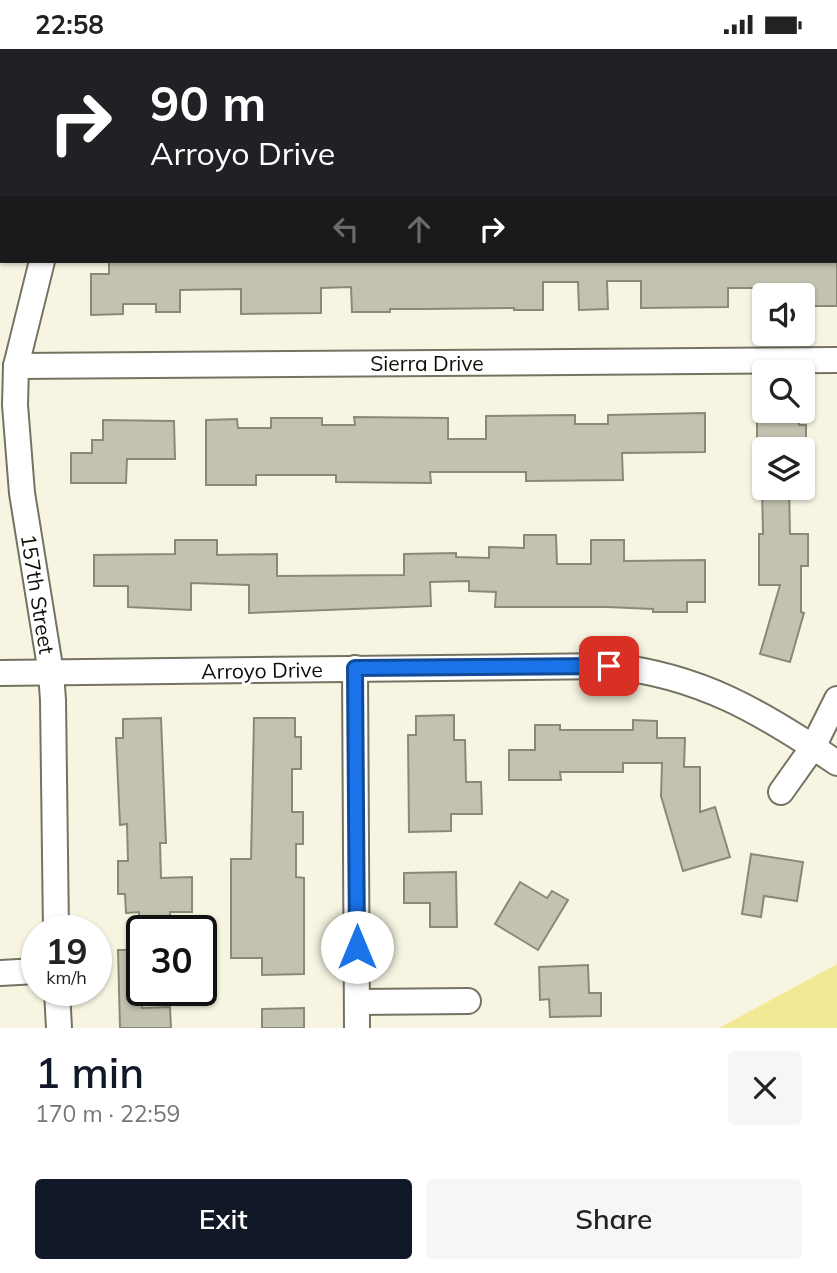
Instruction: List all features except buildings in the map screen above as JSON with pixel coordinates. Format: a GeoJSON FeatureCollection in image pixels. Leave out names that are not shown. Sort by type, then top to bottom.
{"type":"FeatureCollection","features":[{"type":"Feature","properties":{"kind":"street","name":"157th Street"},"geometry":{"type":"LineString","coordinates":[[42,263],[16,366],[15,405],[20,481],[51,673],[55,716],[56,915]]}},
{"type":"Feature","properties":{"kind":"street","name":"Sierra Drive"},"geometry":{"type":"LineString","coordinates":[[16,366],[837,360]]}},
{"type":"Feature","properties":{"kind":"street","name":"Arroyo Drive"},"geometry":{"type":"LineString","coordinates":[[0,673],[609,666],[637,669],[708,688],[771,721],[837,764]]}},
{"type":"Feature","properties":{"kind":"street"},"geometry":{"type":"LineString","coordinates":[[355,668],[358,1028]]}},
{"type":"Feature","properties":{"kind":"street"},"geometry":{"type":"LineString","coordinates":[[781,792],[813,747],[837,699]]}},
{"type":"Feature","properties":{"kind":"street"},"geometry":{"type":"LineString","coordinates":[[0,972],[21,971]]}},
{"type":"Feature","properties":{"kind":"street"},"geometry":{"type":"LineString","coordinates":[[357,1002],[468,1001]]}},
{"type":"Feature","properties":{"kind":"street"},"geometry":{"type":"LineString","coordinates":[[58,1006],[59,1028]]}},
{"type":"Feature","properties":{"kind":"shaded area"},"geometry":{"type":"Polygon","coordinates":[[[837,964],[837,1028],[719,1028],[837,964]]]}},
{"type":"Feature","properties":{"kind":"route"},"geometry":{"type":"LineString","coordinates":[[357,947],[355,668],[609,666]]}}]}
